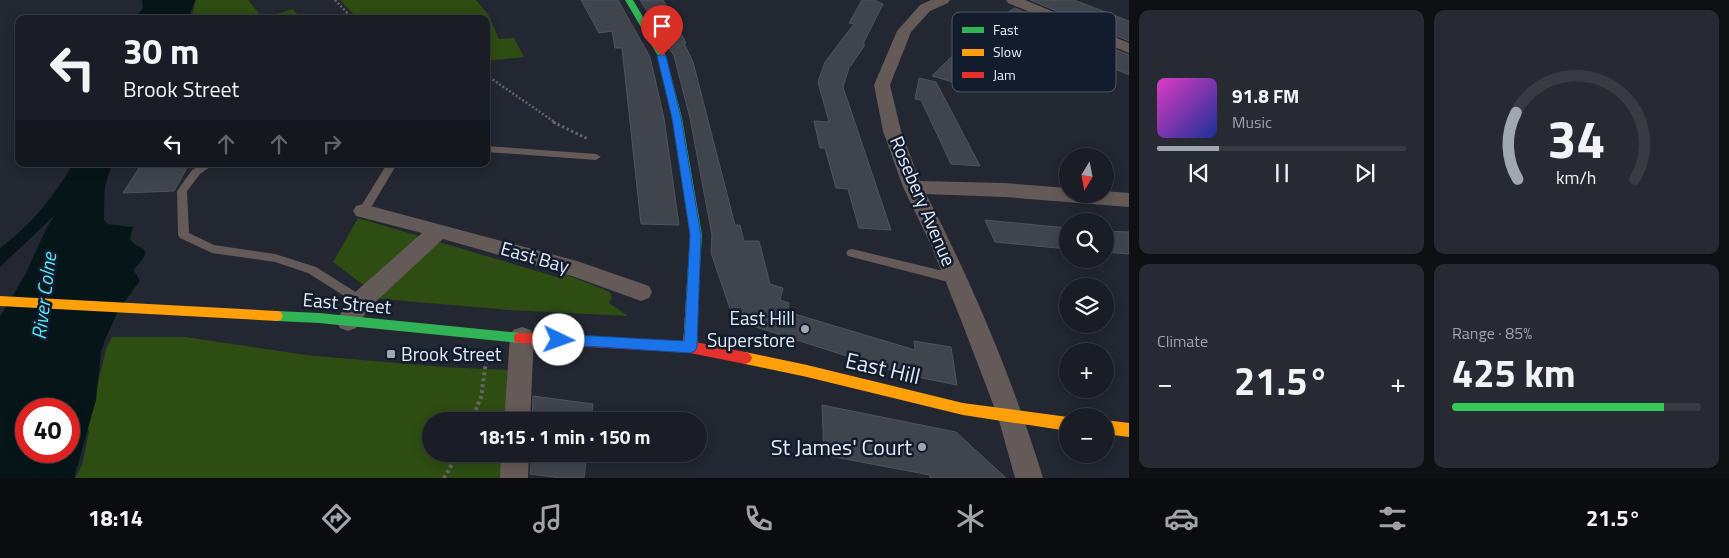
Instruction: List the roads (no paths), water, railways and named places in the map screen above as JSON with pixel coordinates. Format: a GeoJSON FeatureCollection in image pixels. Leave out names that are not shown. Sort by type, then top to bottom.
{"type":"FeatureCollection","features":[{"type":"Feature","properties":{"kind":"street"},"geometry":{"type":"LineString","coordinates":[[630,0],[662,56],[677,118],[696,235],[690,347]]}},
{"type":"Feature","properties":{"kind":"street","name":"Rosebery Avenue"},"geometry":{"type":"LineString","coordinates":[[943,0],[925,8],[904,31],[882,85],[892,130],[913,187],[942,245],[956,279],[1011,417],[1029,478]]}},
{"type":"Feature","properties":{"kind":"street"},"geometry":{"type":"LineString","coordinates":[[1012,0],[1041,12]]}},
{"type":"Feature","properties":{"kind":"street"},"geometry":{"type":"LineString","coordinates":[[1116,43],[1129,48]]}},
{"type":"Feature","properties":{"kind":"street"},"geometry":{"type":"LineString","coordinates":[[913,187],[1004,190],[1129,200]]}},
{"type":"Feature","properties":{"kind":"street","name":"East Bay"},"geometry":{"type":"LineString","coordinates":[[363,211],[578,269],[632,294]]}},
{"type":"Feature","properties":{"kind":"street"},"geometry":{"type":"LineString","coordinates":[[348,321],[361,301],[439,230]]}},
{"type":"Feature","properties":{"kind":"street","name":"East Street"},"geometry":{"type":"LineString","coordinates":[[0,301],[144,310],[310,317],[522,338],[690,347]]}},
{"type":"Feature","properties":{"kind":"street"},"geometry":{"type":"LineString","coordinates":[[518,412],[522,338]]}},
{"type":"Feature","properties":{"kind":"street","name":"East Hill"},"geometry":{"type":"LineString","coordinates":[[690,347],[807,371],[963,408],[1011,417],[1059,423]]}},
{"type":"Feature","properties":{"kind":"street"},"geometry":{"type":"LineString","coordinates":[[1114,429],[1129,430]]}},
{"type":"Feature","properties":{"kind":"street"},"geometry":{"type":"LineString","coordinates":[[514,478],[515,462]]}},
{"type":"Feature","properties":{"kind":"lane"},"geometry":{"type":"LineString","coordinates":[[490,149],[596,157]]}},
{"type":"Feature","properties":{"kind":"lane"},"geometry":{"type":"LineString","coordinates":[[204,167],[196,172],[182,191],[184,236],[212,249],[275,258],[312,270],[361,301]]}},
{"type":"Feature","properties":{"kind":"lane"},"geometry":{"type":"LineString","coordinates":[[363,211],[390,167]]}},
{"type":"Feature","properties":{"kind":"lane"},"geometry":{"type":"LineString","coordinates":[[852,253],[956,279]]}},
{"type":"Feature","properties":{"kind":"water"},"geometry":{"type":"Polygon","coordinates":[[[142,0],[195,0],[189,15],[137,15],[143,8],[142,0]]]}},
{"type":"Feature","properties":{"kind":"water","name":"River Colne"},"geometry":{"type":"Polygon","coordinates":[[[71,167],[111,167],[105,186],[104,220],[108,224],[133,227],[130,239],[134,244],[144,249],[145,252],[144,258],[134,270],[140,281],[118,311],[101,352],[96,400],[80,457],[80,398],[15,398],[15,463],[78,463],[74,478],[0,478],[0,317],[25,275],[54,216],[0,267],[0,248],[32,219],[49,200],[71,167]]]}},
{"type":"Feature","properties":{"kind":"place","name":"East Hill Superstore"},"geometry":{"type":"Point","coordinates":[805,329]}},
{"type":"Feature","properties":{"kind":"place","name":"Brook Street"},"geometry":{"type":"Point","coordinates":[391,354]}},
{"type":"Feature","properties":{"kind":"place","name":"St James' Court"},"geometry":{"type":"Point","coordinates":[922,447]}}]}
